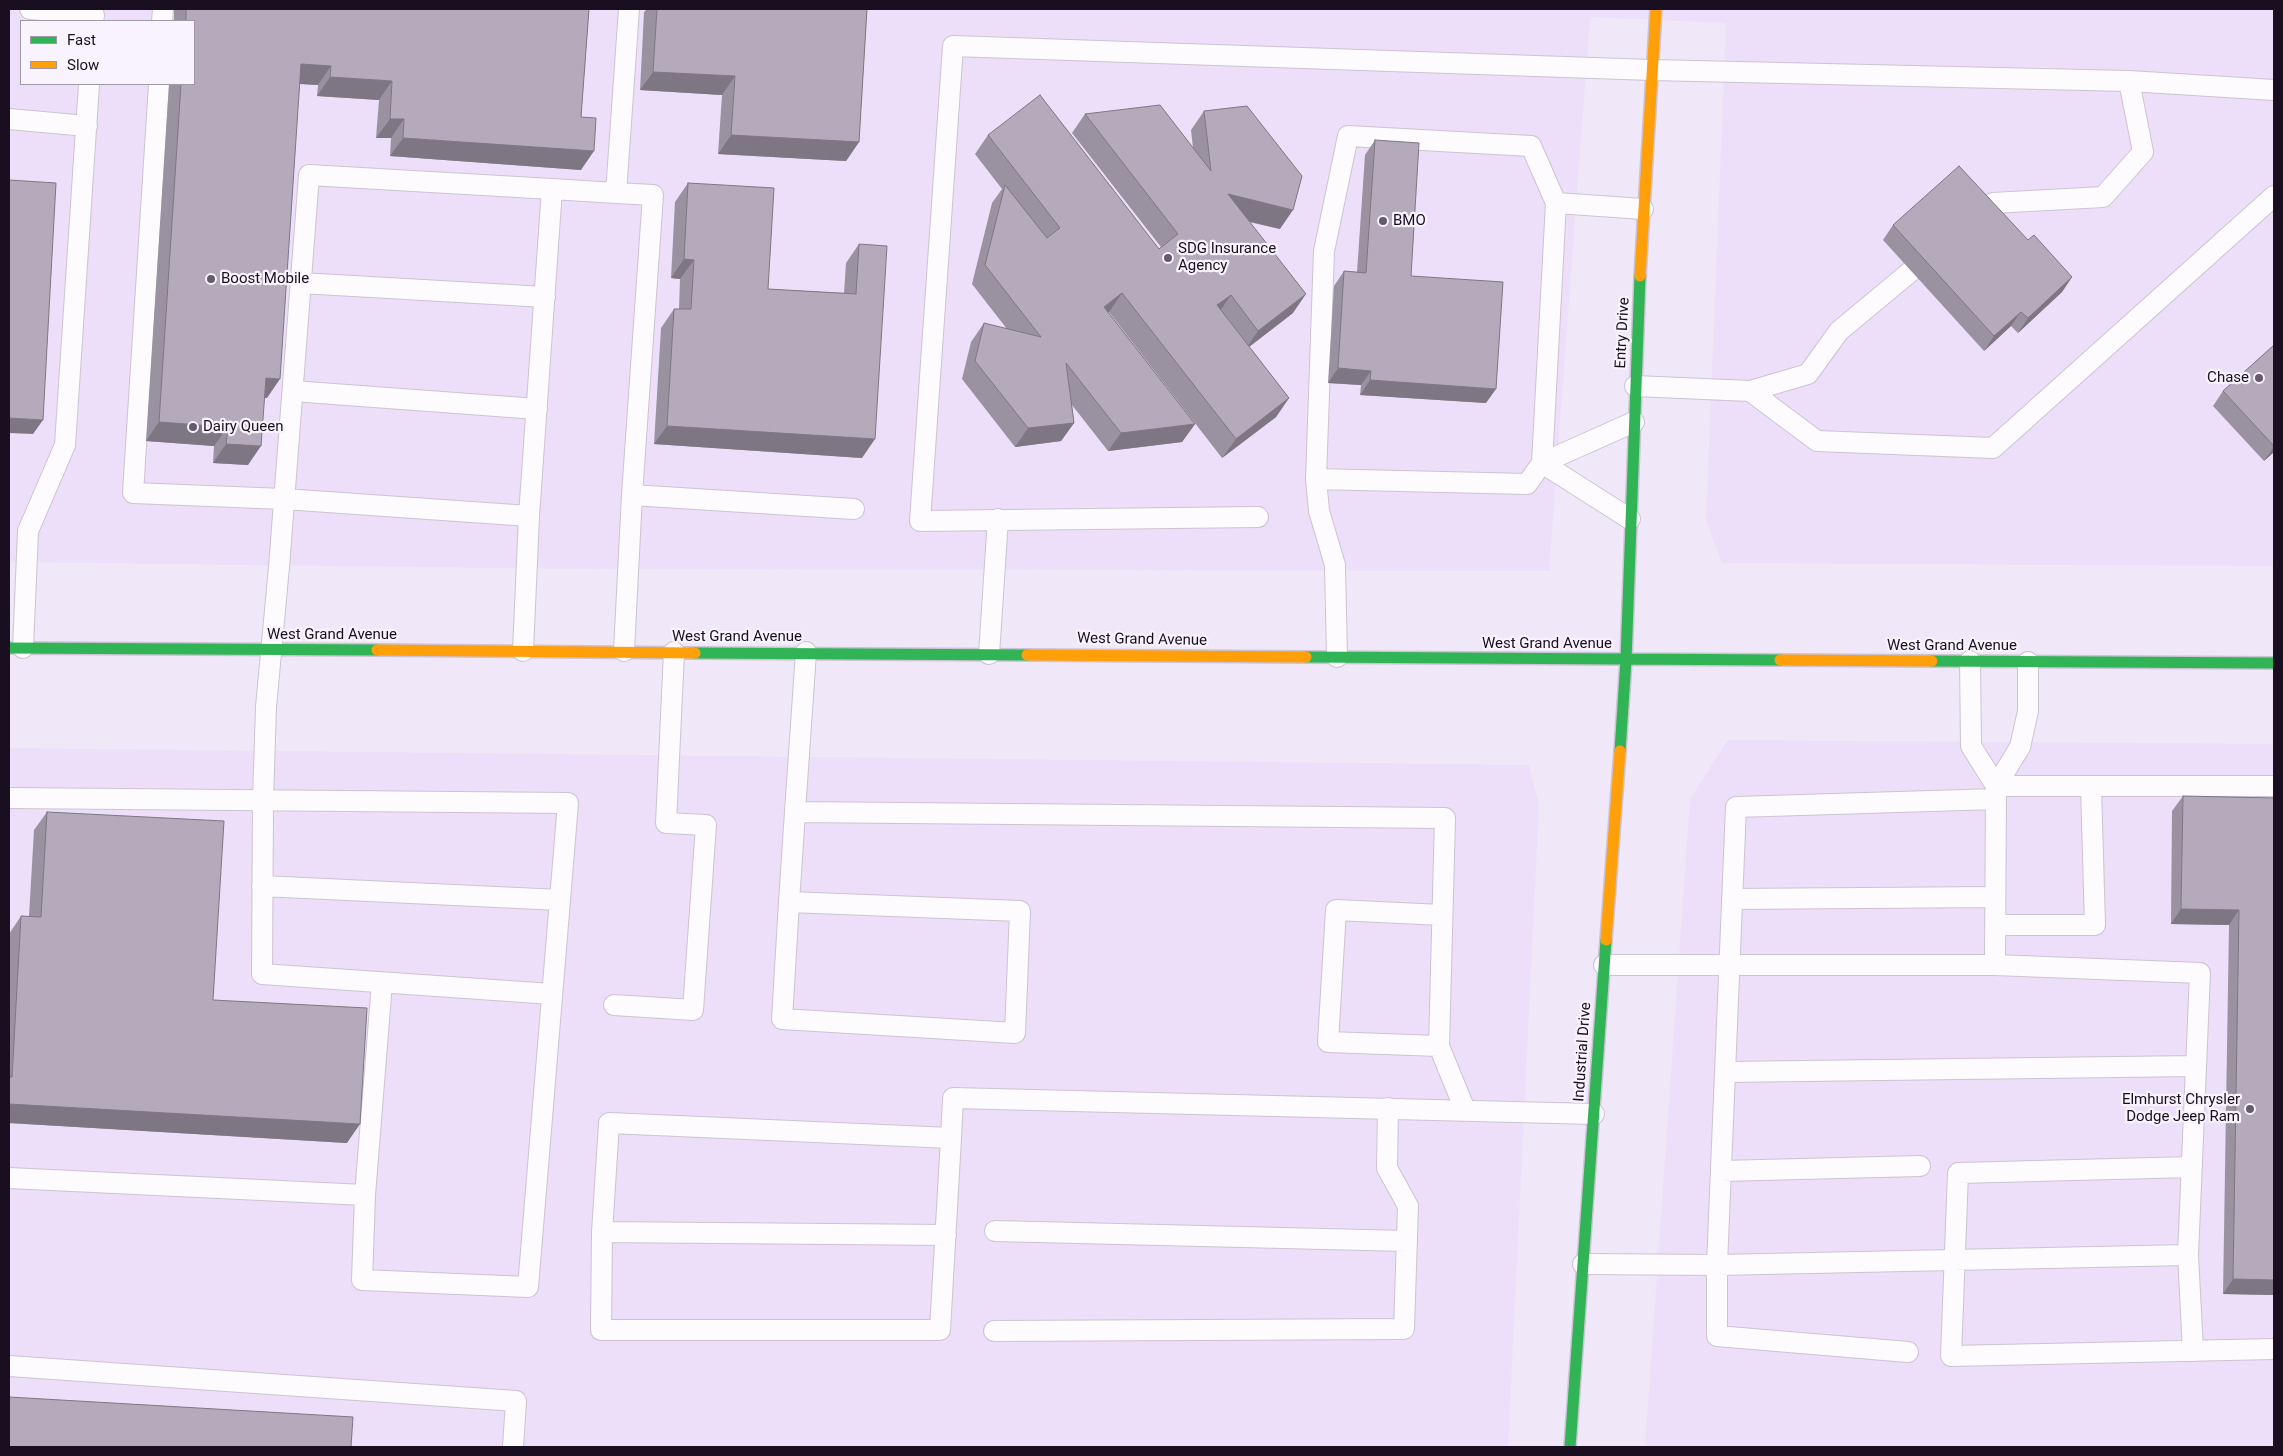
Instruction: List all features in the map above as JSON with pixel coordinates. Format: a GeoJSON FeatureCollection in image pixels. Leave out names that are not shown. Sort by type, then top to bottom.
{"type":"FeatureCollection","features":[{"type":"Feature","properties":{"kind":"main road","name":"Entry Drive"},"geometry":{"type":"LineString","coordinates":[[1626,660],[1643,210],[1656,9]]}},
{"type":"Feature","properties":{"kind":"main road","name":"West Grand Avenue"},"geometry":{"type":"LineString","coordinates":[[16,648],[806,652],[1626,660],[2274,662]]}},
{"type":"Feature","properties":{"kind":"main road","name":"Industrial Drive"},"geometry":{"type":"LineString","coordinates":[[1570,1447],[1626,660]]}},
{"type":"Feature","properties":{"kind":"lane"},"geometry":{"type":"LineString","coordinates":[[30,9],[94,14],[93,20]]}},
{"type":"Feature","properties":{"kind":"lane"},"geometry":{"type":"LineString","coordinates":[[616,193],[629,9]]}},
{"type":"Feature","properties":{"kind":"lane"},"geometry":{"type":"LineString","coordinates":[[1258,517],[920,521],[953,46],[1652,70],[2129,81],[2274,90]]}},
{"type":"Feature","properties":{"kind":"lane"},"geometry":{"type":"LineString","coordinates":[[1635,386],[1750,391],[1808,374],[1839,331],[1993,203],[2103,197],[2143,152],[2129,81]]}},
{"type":"Feature","properties":{"kind":"lane"},"geometry":{"type":"LineString","coordinates":[[16,648],[28,531],[65,445],[89,85]]}},
{"type":"Feature","properties":{"kind":"lane"},"geometry":{"type":"LineString","coordinates":[[158,85],[133,493],[284,499],[529,516]]}},
{"type":"Feature","properties":{"kind":"lane"},"geometry":{"type":"LineString","coordinates":[[9,119],[87,126]]}},
{"type":"Feature","properties":{"kind":"lane"},"geometry":{"type":"LineString","coordinates":[[1337,657],[1335,565],[1318,511],[1316,479],[1324,252],[1348,136],[1531,146],[1556,203],[1542,463]]}},
{"type":"Feature","properties":{"kind":"lane"},"geometry":{"type":"LineString","coordinates":[[552,994],[262,974],[263,800],[266,707],[309,175],[653,195],[632,495],[624,651]]}},
{"type":"Feature","properties":{"kind":"lane"},"geometry":{"type":"LineString","coordinates":[[523,651],[529,516],[552,189]]}},
{"type":"Feature","properties":{"kind":"lane"},"geometry":{"type":"LineString","coordinates":[[1750,391],[1816,441],[1993,448],[2274,196]]}},
{"type":"Feature","properties":{"kind":"lane"},"geometry":{"type":"LineString","coordinates":[[1556,203],[1643,210]]}},
{"type":"Feature","properties":{"kind":"lane"},"geometry":{"type":"LineString","coordinates":[[301,283],[545,296]]}},
{"type":"Feature","properties":{"kind":"lane"},"geometry":{"type":"LineString","coordinates":[[293,391],[537,408]]}},
{"type":"Feature","properties":{"kind":"lane"},"geometry":{"type":"LineString","coordinates":[[1316,479],[1527,484],[1542,463],[1634,422]]}},
{"type":"Feature","properties":{"kind":"lane"},"geometry":{"type":"LineString","coordinates":[[1542,463],[1630,519]]}},
{"type":"Feature","properties":{"kind":"lane"},"geometry":{"type":"LineString","coordinates":[[632,495],[854,509]]}},
{"type":"Feature","properties":{"kind":"lane"},"geometry":{"type":"LineString","coordinates":[[989,654],[998,519]]}},
{"type":"Feature","properties":{"kind":"lane"},"geometry":{"type":"LineString","coordinates":[[614,1005],[693,1010],[706,825],[666,823],[674,652]]}},
{"type":"Feature","properties":{"kind":"lane"},"geometry":{"type":"LineString","coordinates":[[789,902],[1020,911],[1015,1033],[782,1019],[789,902],[806,652]]}},
{"type":"Feature","properties":{"kind":"lane"},"geometry":{"type":"LineString","coordinates":[[1970,661],[1971,746],[1996,792]]}},
{"type":"Feature","properties":{"kind":"lane"},"geometry":{"type":"LineString","coordinates":[[1994,966],[1996,792],[2020,747],[2028,711],[2028,662]]}},
{"type":"Feature","properties":{"kind":"lane"},"geometry":{"type":"LineString","coordinates":[[1908,1352],[1716,1336],[1717,1264],[1736,807],[2091,787],[2274,786]]}},
{"type":"Feature","properties":{"kind":"lane"},"geometry":{"type":"LineString","coordinates":[[1995,925],[2095,925],[2091,787]]}},
{"type":"Feature","properties":{"kind":"lane"},"geometry":{"type":"LineString","coordinates":[[9,798],[568,803],[528,1286],[362,1280],[365,1195],[382,983]]}},
{"type":"Feature","properties":{"kind":"lane"},"geometry":{"type":"LineString","coordinates":[[795,812],[1445,818],[1438,1046],[1465,1110]]}},
{"type":"Feature","properties":{"kind":"lane"},"geometry":{"type":"LineString","coordinates":[[262,886],[560,900]]}},
{"type":"Feature","properties":{"kind":"lane"},"geometry":{"type":"LineString","coordinates":[[1732,899],[1995,897]]}},
{"type":"Feature","properties":{"kind":"lane"},"geometry":{"type":"LineString","coordinates":[[1438,1046],[1328,1042],[1336,910],[1442,914]]}},
{"type":"Feature","properties":{"kind":"lane"},"geometry":{"type":"LineString","coordinates":[[1604,965],[1994,966],[2200,973],[2188,1256],[2193,1351]]}},
{"type":"Feature","properties":{"kind":"lane"},"geometry":{"type":"LineString","coordinates":[[1725,1072],[2196,1066]]}},
{"type":"Feature","properties":{"kind":"lane"},"geometry":{"type":"LineString","coordinates":[[951,1138],[610,1123],[602,1232],[600,1330],[940,1330],[946,1235],[951,1138],[953,1098],[1594,1114]]}},
{"type":"Feature","properties":{"kind":"lane"},"geometry":{"type":"LineString","coordinates":[[994,1331],[1404,1329],[1408,1206],[1387,1168],[1388,1108]]}},
{"type":"Feature","properties":{"kind":"lane"},"geometry":{"type":"LineString","coordinates":[[1721,1172],[1920,1166]]}},
{"type":"Feature","properties":{"kind":"lane"},"geometry":{"type":"LineString","coordinates":[[2192,1167],[1958,1173],[1951,1356],[2274,1349]]}},
{"type":"Feature","properties":{"kind":"lane"},"geometry":{"type":"LineString","coordinates":[[9,1178],[365,1195]]}},
{"type":"Feature","properties":{"kind":"lane"},"geometry":{"type":"LineString","coordinates":[[995,1231],[1407,1241]]}},
{"type":"Feature","properties":{"kind":"lane"},"geometry":{"type":"LineString","coordinates":[[602,1232],[946,1235]]}},
{"type":"Feature","properties":{"kind":"lane"},"geometry":{"type":"LineString","coordinates":[[1583,1264],[1717,1264],[2188,1256]]}},
{"type":"Feature","properties":{"kind":"lane"},"geometry":{"type":"LineString","coordinates":[[9,1366],[516,1401],[513,1447]]}},
{"type":"Feature","properties":{"kind":"shaded area"},"geometry":{"type":"Polygon","coordinates":[[[9,9],[2274,9],[2274,566],[1722,563],[1706,520],[1726,23],[1590,17],[1549,571],[581,569],[9,562],[9,9]]]}},
{"type":"Feature","properties":{"kind":"shaded area"},"geometry":{"type":"Polygon","coordinates":[[[1728,740],[2274,744],[2274,1447],[1645,1447],[1690,799],[1728,740]]]}},
{"type":"Feature","properties":{"kind":"shaded area"},"geometry":{"type":"Polygon","coordinates":[[[9,748],[1529,765],[1539,804],[1508,1447],[9,1447],[9,748]]]}},
{"type":"Feature","properties":{"kind":"building"},"geometry":{"type":"Polygon","coordinates":[[[186,9],[589,9],[581,117],[596,118],[594,151],[403,138],[404,119],[390,119],[392,81],[330,77],[331,66],[301,64],[280,379],[266,378],[261,446],[226,444],[228,427],[159,422],[181,85],[195,85],[195,20],[186,20],[186,9]]]}},
{"type":"Feature","properties":{"kind":"building"},"geometry":{"type":"Polygon","coordinates":[[[657,9],[867,9],[859,142],[731,135],[735,76],[653,72],[657,9]]]}},
{"type":"Feature","properties":{"kind":"building"},"geometry":{"type":"Polygon","coordinates":[[[1040,95],[1159,249],[1178,234],[1085,114],[1160,105],[1211,171],[1204,111],[1247,106],[1302,176],[1293,210],[1228,194],[1306,294],[1258,331],[1231,295],[1217,305],[1289,398],[1236,439],[1122,293],[1104,307],[1195,424],[1121,433],[1066,363],[1074,423],[1028,428],[975,361],[984,323],[1041,337],[985,265],[1005,185],[1047,238],[1060,228],[988,135],[1040,95]]]}},
{"type":"Feature","properties":{"kind":"building","name":"BMO"},"geometry":{"type":"Polygon","coordinates":[[[1375,140],[1419,143],[1411,276],[1503,282],[1496,389],[1370,380],[1371,371],[1338,368],[1344,271],[1366,273],[1375,140]]]}},
{"type":"Feature","properties":{"kind":"building"},"geometry":{"type":"Polygon","coordinates":[[[1959,166],[2028,240],[2034,235],[2072,277],[2028,318],[2021,312],[1994,336],[1893,225],[1959,166]]]}},
{"type":"Feature","properties":{"kind":"building"},"geometry":{"type":"Polygon","coordinates":[[[9,180],[56,183],[43,420],[9,418],[9,180]]]}},
{"type":"Feature","properties":{"kind":"building"},"geometry":{"type":"Polygon","coordinates":[[[688,183],[774,188],[768,289],[856,294],[859,244],[887,246],[875,439],[667,426],[674,309],[691,309],[694,260],[684,259],[688,183]]]}},
{"type":"Feature","properties":{"kind":"building","name":"Chase"},"geometry":{"type":"Polygon","coordinates":[[[2274,345],[2274,446],[2223,391],[2274,345]]]}},
{"type":"Feature","properties":{"kind":"building","name":"Elmhurst Chrysler Dodge Jeep Ram"},"geometry":{"type":"Polygon","coordinates":[[[2183,796],[2274,798],[2274,1280],[2233,1279],[2239,910],[2181,909],[2183,796]]]}},
{"type":"Feature","properties":{"kind":"building"},"geometry":{"type":"Polygon","coordinates":[[[47,812],[224,821],[213,1000],[367,1008],[360,1124],[9,1104],[9,1077],[12,1077],[21,916],[41,917],[47,812]]]}},
{"type":"Feature","properties":{"kind":"building"},"geometry":{"type":"Polygon","coordinates":[[[9,1397],[353,1417],[351,1447],[9,1447],[9,1397]]]}},
{"type":"Feature","properties":{"kind":"traffic: fast"},"geometry":{"type":"LineString","coordinates":[[1620,751],[1626,660],[1640,276]]}},
{"type":"Feature","properties":{"kind":"traffic: fast"},"geometry":{"type":"LineString","coordinates":[[9,648],[377,650]]}},
{"type":"Feature","properties":{"kind":"traffic: fast"},"geometry":{"type":"LineString","coordinates":[[695,653],[1027,655]]}},
{"type":"Feature","properties":{"kind":"traffic: fast"},"geometry":{"type":"LineString","coordinates":[[1306,657],[1780,660]]}},
{"type":"Feature","properties":{"kind":"traffic: fast"},"geometry":{"type":"LineString","coordinates":[[1932,661],[2274,663]]}},
{"type":"Feature","properties":{"kind":"traffic: fast"},"geometry":{"type":"LineString","coordinates":[[1570,1447],[1606,940]]}},
{"type":"Feature","properties":{"kind":"traffic: slow"},"geometry":{"type":"LineString","coordinates":[[1640,276],[1656,9]]}},
{"type":"Feature","properties":{"kind":"traffic: slow"},"geometry":{"type":"LineString","coordinates":[[377,650],[695,653]]}},
{"type":"Feature","properties":{"kind":"traffic: slow"},"geometry":{"type":"LineString","coordinates":[[1027,655],[1306,657]]}},
{"type":"Feature","properties":{"kind":"traffic: slow"},"geometry":{"type":"LineString","coordinates":[[1780,660],[1932,661]]}},
{"type":"Feature","properties":{"kind":"traffic: slow"},"geometry":{"type":"LineString","coordinates":[[1606,940],[1620,751]]}},
{"type":"Feature","properties":{"kind":"place","name":"BMO"},"geometry":{"type":"Point","coordinates":[1383,221]}},
{"type":"Feature","properties":{"kind":"place","name":"SDG Insurance Agency"},"geometry":{"type":"Point","coordinates":[1168,258]}},
{"type":"Feature","properties":{"kind":"place","name":"Boost Mobile"},"geometry":{"type":"Point","coordinates":[211,279]}},
{"type":"Feature","properties":{"kind":"place","name":"Chase"},"geometry":{"type":"Point","coordinates":[2259,378]}},
{"type":"Feature","properties":{"kind":"place","name":"Dairy Queen"},"geometry":{"type":"Point","coordinates":[193,427]}},
{"type":"Feature","properties":{"kind":"place","name":"Elmhurst Chrysler Dodge Jeep Ram"},"geometry":{"type":"Point","coordinates":[2250,1109]}}]}
